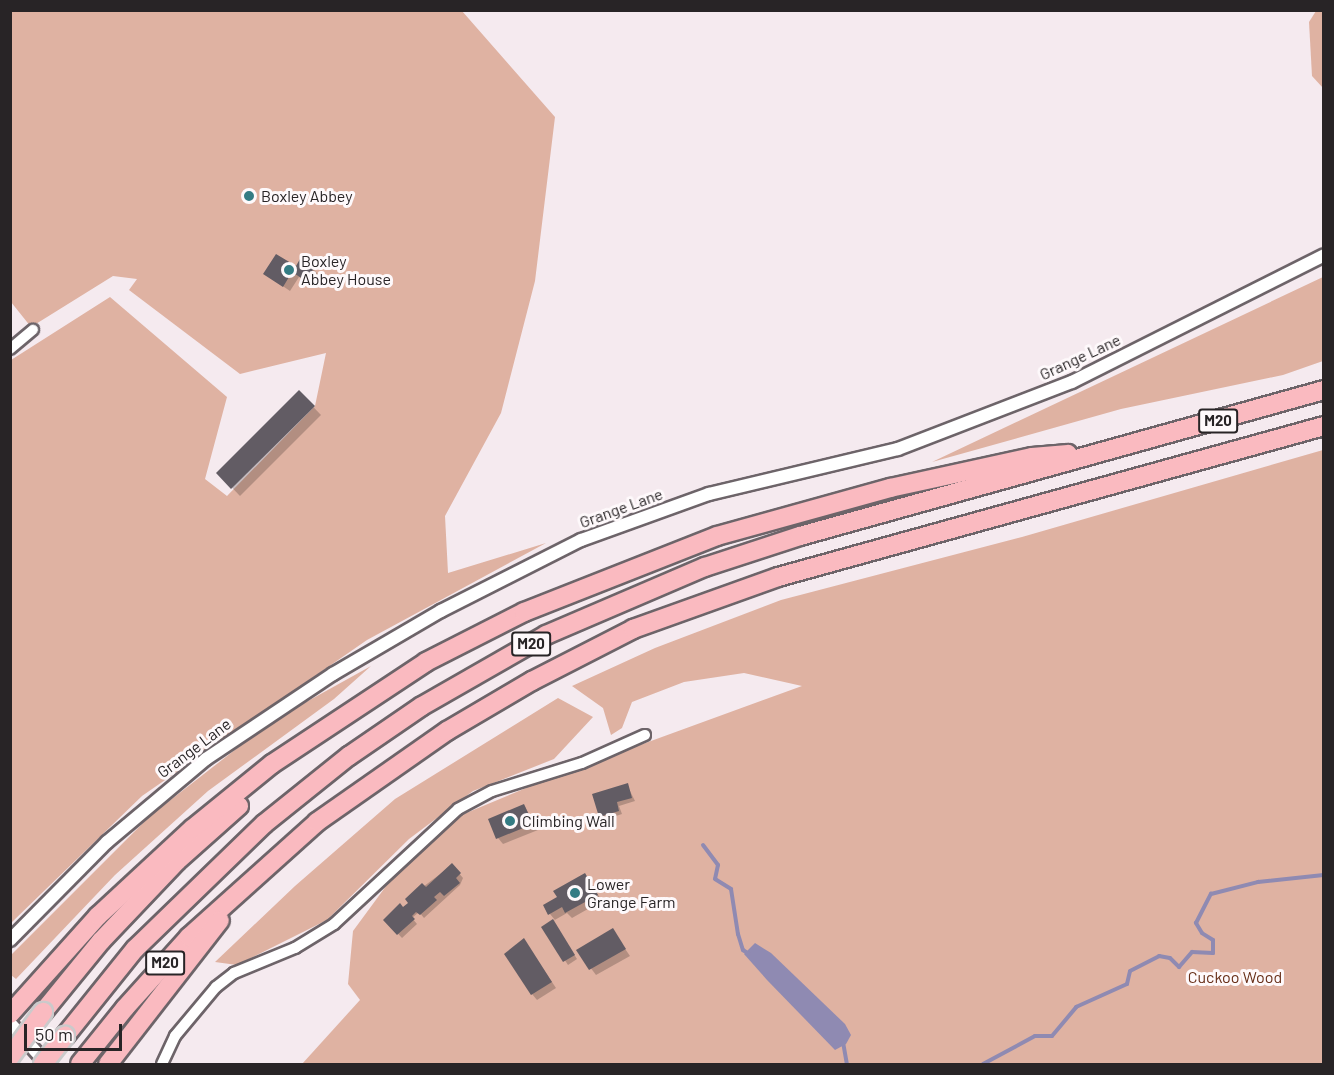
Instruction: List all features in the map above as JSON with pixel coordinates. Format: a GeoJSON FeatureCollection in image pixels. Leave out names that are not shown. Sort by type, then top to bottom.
{"type":"FeatureCollection","features":[{"type":"Feature","properties":{"kind":"highway","name":"M20"},"geometry":{"type":"LineString","coordinates":[[45,1065],[65,1036],[135,950],[264,824],[349,756],[479,672],[546,635],[705,567],[800,536],[1323,390]]}},
{"type":"Feature","properties":{"kind":"highway","name":"M20"},"geometry":{"type":"LineString","coordinates":[[83,1061],[189,937],[254,876],[364,786],[493,701],[633,629],[778,577],[1323,426]]}},
{"type":"Feature","properties":{"kind":"highway","name":"M20"},"geometry":{"type":"LineString","coordinates":[[10,1014],[157,859],[258,775],[426,662],[524,612],[651,560],[789,514],[890,488],[1032,457],[1111,449]]}},
{"type":"Feature","properties":{"kind":"highway","name":"M20"},"geometry":{"type":"LineString","coordinates":[[10,1057],[43,1012],[101,941],[177,861],[278,773],[301,747]]}},
{"type":"Feature","properties":{"kind":"highway","name":"M20"},"geometry":{"type":"LineString","coordinates":[[108,1065],[254,876]]}},
{"type":"Feature","properties":{"kind":"street","name":"Grange Lane"},"geometry":{"type":"LineString","coordinates":[[10,940],[107,843],[206,759],[333,674],[441,611],[603,532],[709,494],[898,449],[1071,382],[1323,255]]}},
{"type":"Feature","properties":{"kind":"street"},"geometry":{"type":"LineString","coordinates":[[10,349],[33,330]]}},
{"type":"Feature","properties":{"kind":"street"},"geometry":{"type":"LineString","coordinates":[[162,1065],[175,1036],[216,987],[234,973],[296,948],[334,924],[458,809],[492,791],[582,763],[645,735]]}},
{"type":"Feature","properties":{"kind":"street"},"geometry":{"type":"LineString","coordinates":[[10,1023],[45,1065]]}},
{"type":"Feature","properties":{"kind":"green space"},"geometry":{"type":"Polygon","coordinates":[[[11,11],[462,11],[555,117],[535,281],[501,413],[445,516],[448,573],[546,543],[367,640],[142,796],[11,923],[11,360],[110,297],[227,397],[205,479],[227,496],[315,406],[326,353],[240,374],[129,290],[137,279],[113,276],[31,327],[11,302],[11,11]]]}},
{"type":"Feature","properties":{"kind":"green space"},"geometry":{"type":"Polygon","coordinates":[[[1316,11],[1323,11],[1323,88],[1312,76],[1309,22],[1316,11]]]}},
{"type":"Feature","properties":{"kind":"green space"},"geometry":{"type":"Polygon","coordinates":[[[1323,277],[1323,361],[1283,375],[1121,409],[932,462],[1323,277]]]}},
{"type":"Feature","properties":{"kind":"green space","name":"Cuckoo Wood"},"geometry":{"type":"Polygon","coordinates":[[[1323,450],[1323,1064],[302,1064],[360,1000],[348,984],[353,931],[392,878],[459,816],[555,776],[802,686],[744,673],[684,682],[632,702],[622,728],[611,735],[603,708],[572,686],[655,648],[781,600],[1022,537],[1323,450]]]}},
{"type":"Feature","properties":{"kind":"green space"},"geometry":{"type":"Polygon","coordinates":[[[371,666],[334,699],[208,791],[115,875],[16,979],[11,975],[10,956],[150,816],[272,721],[371,666]]]}},
{"type":"Feature","properties":{"kind":"green space"},"geometry":{"type":"Polygon","coordinates":[[[558,698],[593,717],[554,759],[473,791],[409,839],[327,920],[237,965],[215,962],[295,886],[395,799],[558,698]]]}},
{"type":"Feature","properties":{"kind":"shaded area"},"geometry":{"type":"Polygon","coordinates":[[[755,943],[771,953],[845,1024],[851,1035],[846,1044],[835,1050],[767,980],[744,954],[755,943]]]}},
{"type":"Feature","properties":{"kind":"building","name":"Boxley Abbey House"},"geometry":{"type":"Polygon","coordinates":[[[276,254],[296,266],[300,259],[314,268],[306,281],[292,272],[283,287],[263,274],[276,254]]]}},
{"type":"Feature","properties":{"kind":"building"},"geometry":{"type":"Polygon","coordinates":[[[299,390],[315,406],[231,489],[216,473],[299,390]]]}},
{"type":"Feature","properties":{"kind":"building"},"geometry":{"type":"Polygon","coordinates":[[[628,783],[632,798],[617,802],[619,811],[599,817],[592,794],[628,783]]]}},
{"type":"Feature","properties":{"kind":"building","name":"Climbing Wall"},"geometry":{"type":"Polygon","coordinates":[[[524,804],[533,824],[496,839],[488,819],[524,804]]]}},
{"type":"Feature","properties":{"kind":"building"},"geometry":{"type":"Polygon","coordinates":[[[452,863],[461,873],[456,878],[460,883],[444,896],[440,892],[434,897],[437,900],[420,915],[416,912],[412,916],[415,919],[397,935],[383,920],[400,903],[403,907],[408,903],[405,899],[422,883],[426,887],[452,863]]]}},
{"type":"Feature","properties":{"kind":"building","name":"Lower Grange Farm"},"geometry":{"type":"Polygon","coordinates":[[[585,873],[598,895],[565,913],[562,907],[548,915],[543,905],[557,897],[553,891],[585,873]]]}},
{"type":"Feature","properties":{"kind":"building"},"geometry":{"type":"Polygon","coordinates":[[[553,919],[575,955],[563,962],[541,927],[553,919]]]}},
{"type":"Feature","properties":{"kind":"building"},"geometry":{"type":"Polygon","coordinates":[[[613,928],[626,949],[589,970],[576,950],[613,928]]]}},
{"type":"Feature","properties":{"kind":"building"},"geometry":{"type":"Polygon","coordinates":[[[524,938],[552,982],[531,995],[504,954],[524,938]]]}},
{"type":"Feature","properties":{"kind":"waterway"},"geometry":{"type":"LineString","coordinates":[[703,845],[718,865],[715,879],[731,889],[738,934],[743,950],[749,954]]}},
{"type":"Feature","properties":{"kind":"waterway"},"geometry":{"type":"LineString","coordinates":[[983,1064],[1035,1036],[1052,1036],[1076,1007],[1127,984],[1130,971],[1159,956],[1170,958],[1179,967],[1192,952],[1213,953],[1213,940],[1202,933],[1196,923],[1211,894],[1258,882],[1324,875]]}},
{"type":"Feature","properties":{"kind":"waterway"},"geometry":{"type":"LineString","coordinates":[[843,1042],[847,1064]]}},
{"type":"Feature","properties":{"kind":"place","name":"Boxley Abbey"},"geometry":{"type":"Point","coordinates":[249,196]}},
{"type":"Feature","properties":{"kind":"place","name":"Boxley Abbey House"},"geometry":{"type":"Point","coordinates":[289,270]}},
{"type":"Feature","properties":{"kind":"place","name":"Climbing Wall"},"geometry":{"type":"Point","coordinates":[510,821]}},
{"type":"Feature","properties":{"kind":"place","name":"Lower Grange Farm"},"geometry":{"type":"Point","coordinates":[575,893]}}]}
